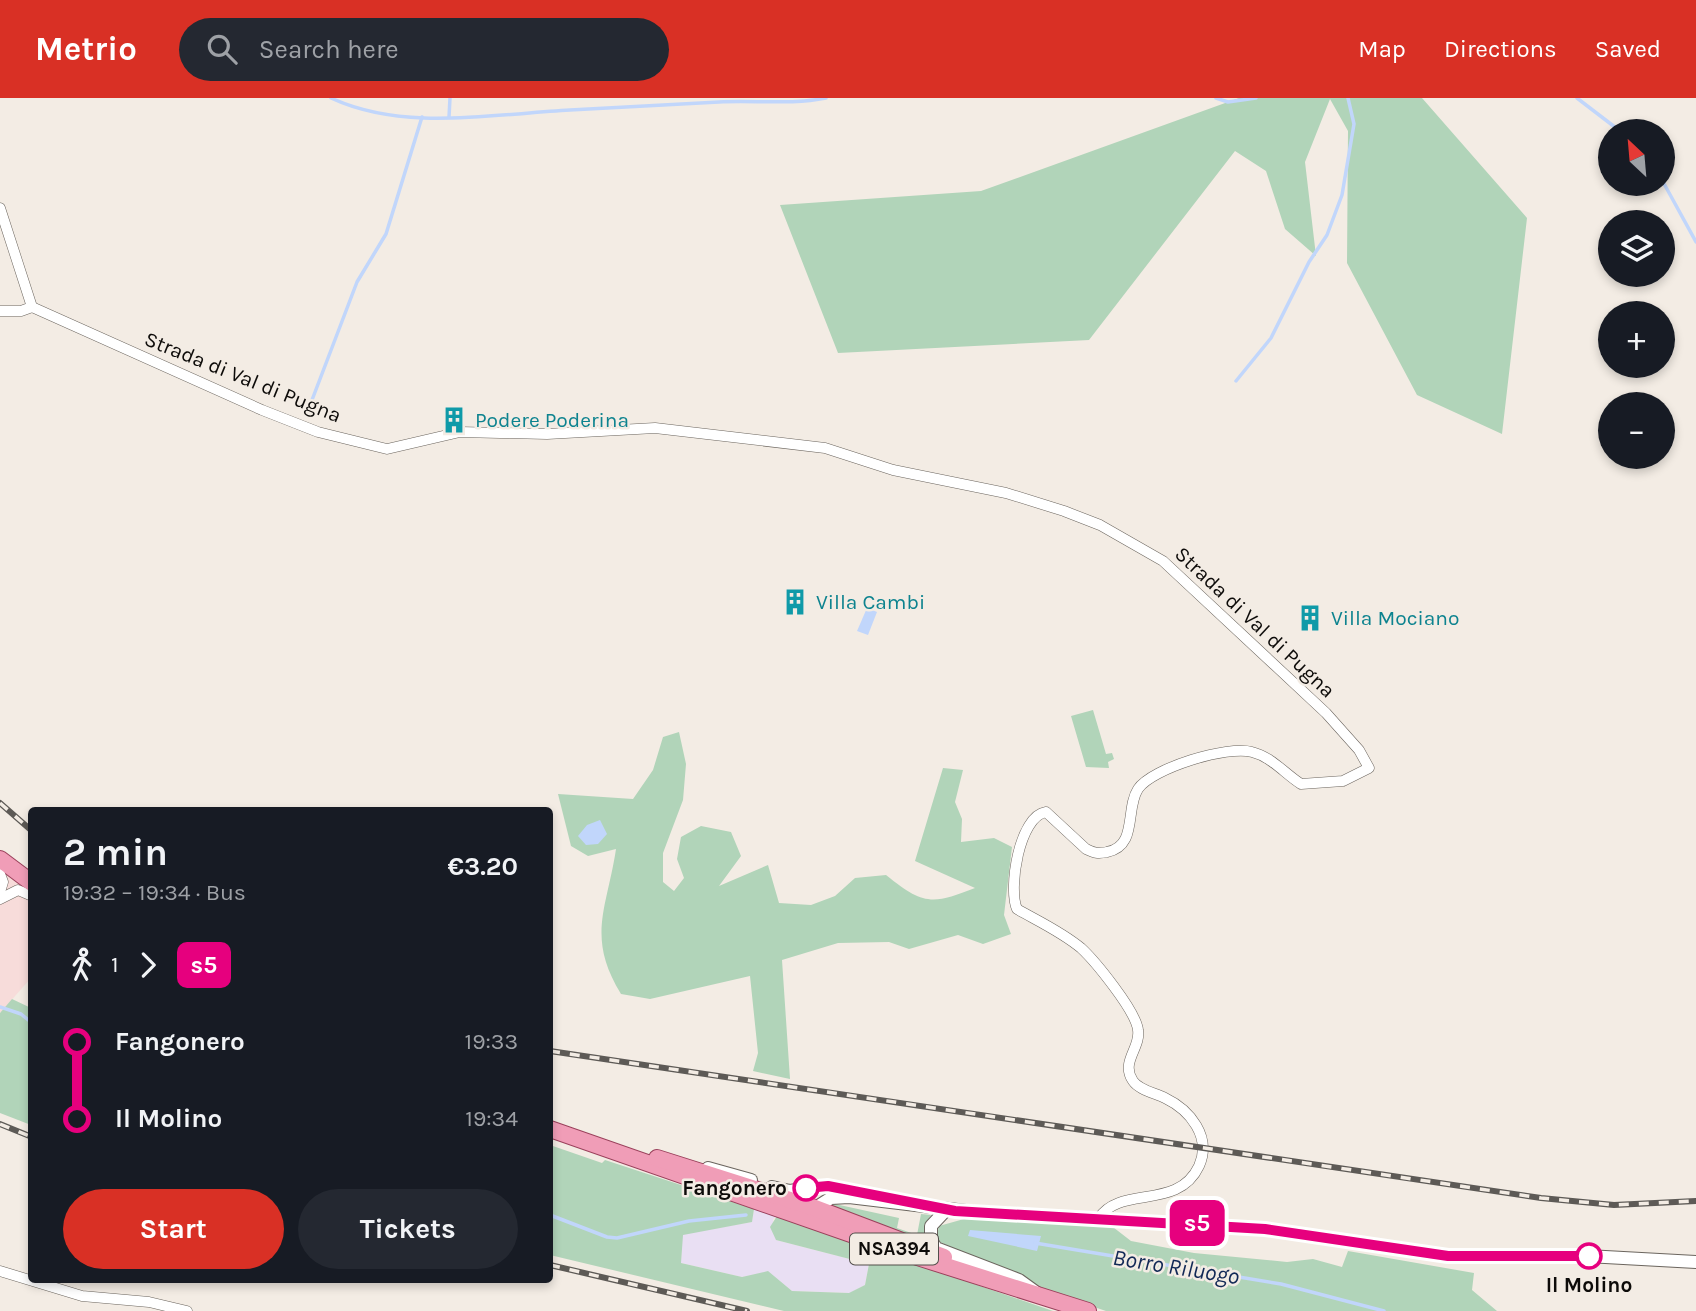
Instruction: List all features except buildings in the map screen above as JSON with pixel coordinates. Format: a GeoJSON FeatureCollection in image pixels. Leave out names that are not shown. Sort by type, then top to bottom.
{"type":"FeatureCollection","features":[{"type":"Feature","properties":{"kind":"main road"},"geometry":{"type":"LineString","coordinates":[[0,859],[28,880]]}},
{"type":"Feature","properties":{"kind":"main road"},"geometry":{"type":"LineString","coordinates":[[0,867],[28,890]]}},
{"type":"Feature","properties":{"kind":"main road"},"geometry":{"type":"LineString","coordinates":[[553,1130],[595,1144],[684,1165],[807,1209]]}},
{"type":"Feature","properties":{"kind":"main road"},"geometry":{"type":"LineString","coordinates":[[595,1144],[629,1159],[807,1209]]}},
{"type":"Feature","properties":{"kind":"main road","name":"NSA394"},"geometry":{"type":"LineString","coordinates":[[807,1209],[924,1247],[987,1277],[1088,1311]]}},
{"type":"Feature","properties":{"kind":"street"},"geometry":{"type":"LineString","coordinates":[[0,208],[32,307],[21,311],[0,310]]}},
{"type":"Feature","properties":{"kind":"street","name":"Strada di Val di Pugna"},"geometry":{"type":"LineString","coordinates":[[32,307],[262,411],[353,442],[387,449],[460,432],[547,434],[634,427],[825,448],[893,470],[1006,493],[1064,511],[1100,525],[1163,561],[1325,713],[1359,750],[1368,768],[1343,781],[1301,784],[1262,755],[1250,751],[1232,751],[1189,761],[1148,780],[1138,789],[1123,844],[1113,851],[1094,853],[1086,849],[1046,812],[1036,815],[1029,825],[1019,851],[1013,884],[1012,898],[1017,909],[1083,949],[1129,1009],[1137,1026],[1138,1037],[1128,1068],[1131,1079],[1137,1086],[1166,1098],[1188,1113],[1202,1138],[1200,1164],[1186,1183],[1157,1196],[1113,1205],[1099,1218]]}},
{"type":"Feature","properties":{"kind":"street"},"geometry":{"type":"LineString","coordinates":[[0,874],[3,883],[0,892]]}},
{"type":"Feature","properties":{"kind":"street"},"geometry":{"type":"LineString","coordinates":[[0,899],[18,890],[28,892]]}},
{"type":"Feature","properties":{"kind":"street"},"geometry":{"type":"LineString","coordinates":[[684,1165],[723,1171],[784,1190],[813,1186],[836,1188],[946,1210],[1257,1228],[1456,1257],[1569,1255],[1696,1262]]}},
{"type":"Feature","properties":{"kind":"street"},"geometry":{"type":"LineString","coordinates":[[807,1209],[813,1186]]}},
{"type":"Feature","properties":{"kind":"street"},"geometry":{"type":"LineString","coordinates":[[807,1209],[831,1198],[844,1197],[916,1205]]}},
{"type":"Feature","properties":{"kind":"street"},"geometry":{"type":"LineString","coordinates":[[946,1210],[931,1226],[931,1240],[936,1248],[1019,1280],[1040,1295]]}},
{"type":"Feature","properties":{"kind":"street"},"geometry":{"type":"LineString","coordinates":[[0,1271],[28,1280]]}},
{"type":"Feature","properties":{"kind":"street"},"geometry":{"type":"LineString","coordinates":[[39,1283],[82,1296],[143,1301],[187,1311]]}},
{"type":"Feature","properties":{"kind":"shaded area"},"geometry":{"type":"Polygon","coordinates":[[[0,850],[28,871],[28,981],[0,1013],[0,850]]]}},
{"type":"Feature","properties":{"kind":"shaded area"},"geometry":{"type":"Polygon","coordinates":[[[754,1209],[777,1216],[773,1219],[776,1240],[869,1264],[865,1285],[850,1293],[792,1291],[768,1272],[742,1277],[681,1263],[682,1234],[752,1222],[754,1209]]]}},
{"type":"Feature","properties":{"kind":"green space"},"geometry":{"type":"Polygon","coordinates":[[[1239,98],[1422,98],[1527,218],[1502,434],[1417,395],[1347,263],[1348,131],[1330,99],[1305,162],[1316,256],[1285,229],[1266,171],[1235,151],[1089,340],[838,353],[780,205],[981,191],[1239,98]]]}},
{"type":"Feature","properties":{"kind":"green space"},"geometry":{"type":"Polygon","coordinates":[[[1093,710],[1106,754],[1112,753],[1114,759],[1108,762],[1109,768],[1086,767],[1071,716],[1093,710]]]}},
{"type":"Feature","properties":{"kind":"green space"},"geometry":{"type":"Polygon","coordinates":[[[679,732],[686,764],[683,800],[663,853],[663,882],[674,891],[684,878],[677,859],[681,837],[701,826],[731,832],[741,856],[719,886],[768,865],[779,903],[811,905],[835,896],[855,878],[886,875],[909,892],[928,899],[948,897],[975,888],[915,861],[943,768],[963,770],[955,802],[962,819],[961,842],[994,838],[1012,847],[1004,915],[1011,934],[983,944],[958,935],[909,949],[889,942],[838,943],[782,960],[790,1079],[753,1071],[758,1053],[750,976],[650,999],[621,994],[610,974],[602,939],[604,906],[616,849],[588,856],[571,846],[558,794],[633,799],[653,770],[663,737],[679,732]]]}},
{"type":"Feature","properties":{"kind":"green space"},"geometry":{"type":"Polygon","coordinates":[[[12,999],[28,1007],[28,1124],[0,1113],[0,1013],[12,999]]]}},
{"type":"Feature","properties":{"kind":"green space"},"geometry":{"type":"Polygon","coordinates":[[[553,1146],[602,1163],[605,1160],[754,1209],[752,1222],[683,1235],[681,1263],[742,1277],[768,1271],[792,1291],[849,1293],[865,1285],[869,1264],[776,1240],[770,1227],[777,1216],[1053,1311],[784,1311],[553,1256],[553,1146]]]}},
{"type":"Feature","properties":{"kind":"green space"},"geometry":{"type":"Polygon","coordinates":[[[835,1204],[899,1218],[897,1228],[917,1235],[921,1214],[931,1215],[925,1225],[924,1243],[825,1209],[835,1204]]]}},
{"type":"Feature","properties":{"kind":"green space"},"geometry":{"type":"Polygon","coordinates":[[[964,1219],[1109,1224],[1131,1241],[1194,1253],[1287,1262],[1313,1259],[1342,1267],[1348,1251],[1474,1273],[1472,1290],[1497,1311],[1106,1311],[1043,1290],[940,1242],[937,1235],[939,1226],[964,1219]]]}},
{"type":"Feature","properties":{"kind":"water"},"geometry":{"type":"Polygon","coordinates":[[[867,608],[877,612],[868,635],[857,631],[867,608]]]}},
{"type":"Feature","properties":{"kind":"water"},"geometry":{"type":"Polygon","coordinates":[[[600,820],[607,834],[598,844],[586,845],[578,836],[587,825],[600,820]]]}},
{"type":"Feature","properties":{"kind":"water"},"geometry":{"type":"Polygon","coordinates":[[[970,1230],[1041,1236],[1037,1251],[968,1236],[970,1230]]]}},
{"type":"Feature","properties":{"kind":"waterway"},"geometry":{"type":"LineString","coordinates":[[331,98],[388,115],[418,118],[826,98]]}},
{"type":"Feature","properties":{"kind":"waterway"},"geometry":{"type":"LineString","coordinates":[[449,117],[450,98]]}},
{"type":"Feature","properties":{"kind":"waterway"},"geometry":{"type":"LineString","coordinates":[[1216,98],[1228,102],[1256,98]]}},
{"type":"Feature","properties":{"kind":"waterway"},"geometry":{"type":"LineString","coordinates":[[1236,381],[1271,338],[1309,262],[1327,235],[1342,195],[1354,124],[1348,98]]}},
{"type":"Feature","properties":{"kind":"waterway"},"geometry":{"type":"LineString","coordinates":[[1577,98],[1604,119]]}},
{"type":"Feature","properties":{"kind":"waterway"},"geometry":{"type":"LineString","coordinates":[[312,400],[357,282],[386,234],[422,117]]}},
{"type":"Feature","properties":{"kind":"waterway"},"geometry":{"type":"LineString","coordinates":[[1671,196],[1696,242]]}},
{"type":"Feature","properties":{"kind":"waterway","name":"Borro Riluogo"},"geometry":{"type":"LineString","coordinates":[[0,1007],[21,1014],[28,1020]]}},
{"type":"Feature","properties":{"kind":"waterway","name":"Borro Riluogo"},"geometry":{"type":"LineString","coordinates":[[553,1216],[607,1237],[617,1238],[689,1221],[746,1215]]}},
{"type":"Feature","properties":{"kind":"waterway","name":"Borro Riluogo"},"geometry":{"type":"LineString","coordinates":[[1035,1243],[1281,1284],[1384,1311]]}},
{"type":"Feature","properties":{"kind":"railway"},"geometry":{"type":"LineString","coordinates":[[0,803],[28,828]]}},
{"type":"Feature","properties":{"kind":"railway"},"geometry":{"type":"LineString","coordinates":[[553,1051],[1541,1198],[1614,1205],[1696,1201]]}},
{"type":"Feature","properties":{"kind":"railway"},"geometry":{"type":"LineString","coordinates":[[0,1124],[28,1135]]}},
{"type":"Feature","properties":{"kind":"railway"},"geometry":{"type":"LineString","coordinates":[[553,1266],[747,1311]]}},
{"type":"Feature","properties":{"kind":"bus line","name":"s5"},"geometry":{"type":"LineString","coordinates":[[806,1188],[828,1186],[955,1211],[1151,1220],[1265,1229],[1448,1256],[1589,1256]]}},
{"type":"Feature","properties":{"kind":"place","name":"Podere Poderina"},"geometry":{"type":"Point","coordinates":[454,420]}},
{"type":"Feature","properties":{"kind":"place","name":"Villa Cambi"},"geometry":{"type":"Point","coordinates":[795,602]}},
{"type":"Feature","properties":{"kind":"place","name":"Villa Mociano"},"geometry":{"type":"Point","coordinates":[1310,618]}},
{"type":"Feature","properties":{"kind":"place","name":"Fangonero"},"geometry":{"type":"Point","coordinates":[806,1188]}},
{"type":"Feature","properties":{"kind":"place","name":"Il Molino"},"geometry":{"type":"Point","coordinates":[1589,1256]}}]}
